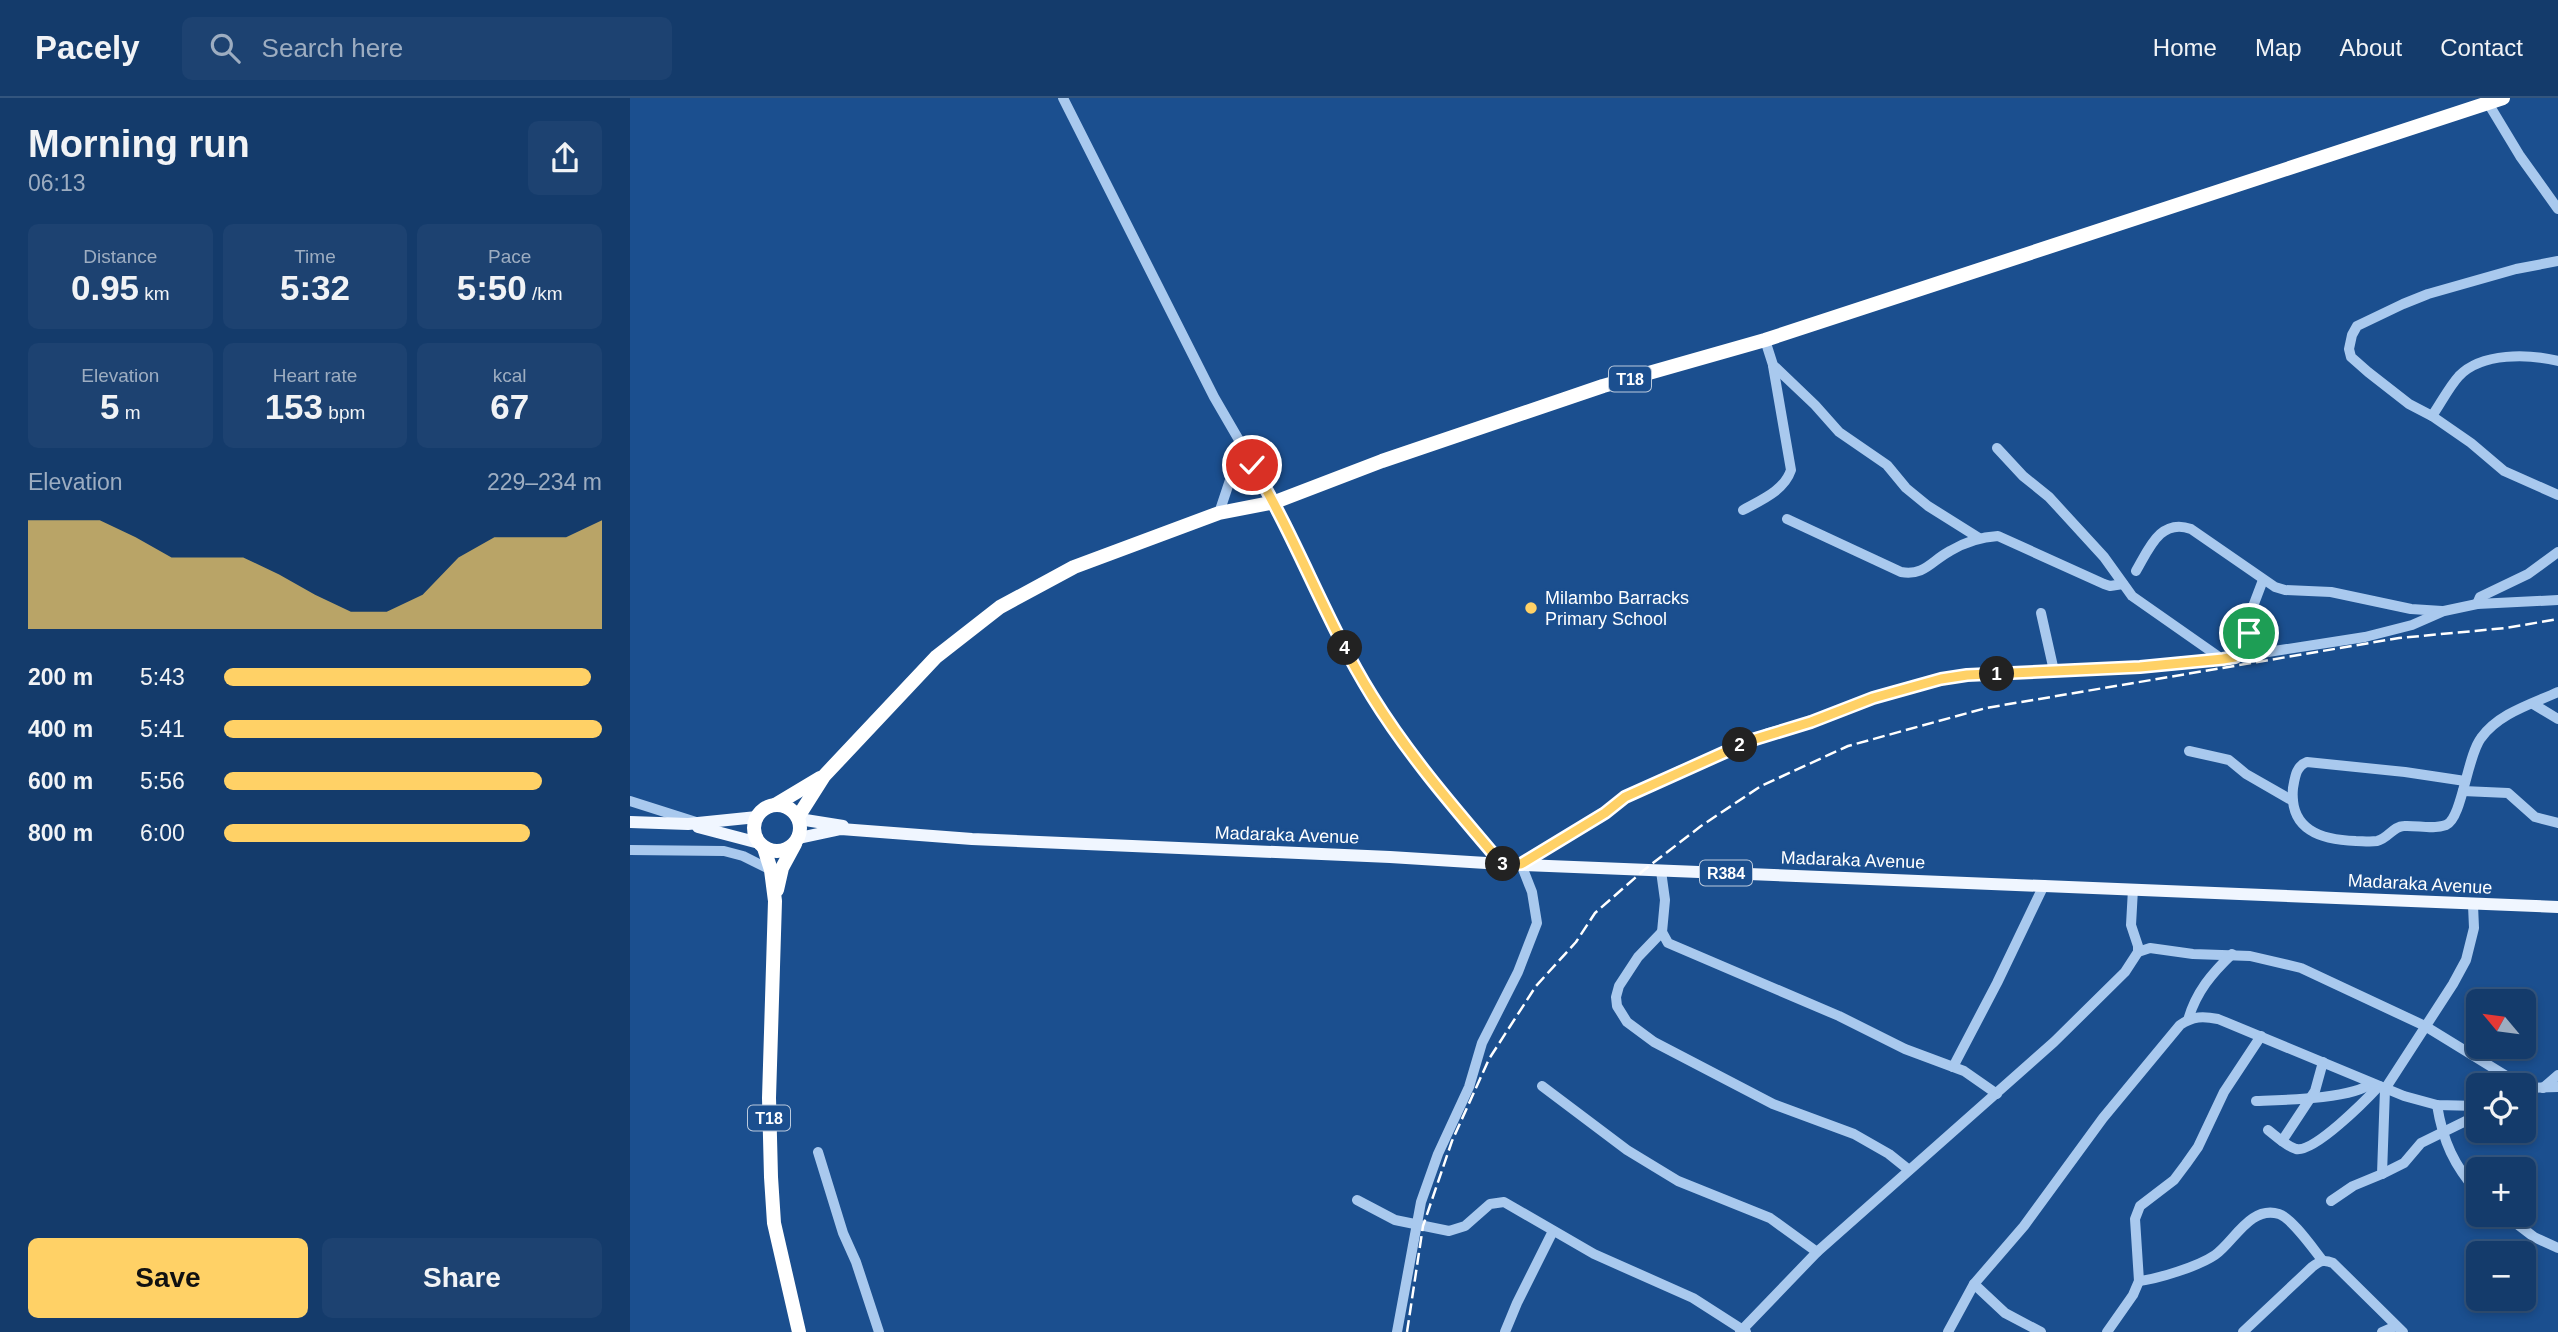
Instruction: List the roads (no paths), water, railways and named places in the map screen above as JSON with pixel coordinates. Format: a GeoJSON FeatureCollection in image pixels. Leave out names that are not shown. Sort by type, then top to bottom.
{"type":"FeatureCollection","features":[{"type":"Feature","properties":{"kind":"highway","name":"T18"},"geometry":{"type":"LineString","coordinates":[[775,901],[782,868],[798,840],[798,818],[824,776],[936,657],[1000,607],[1074,567],[1219,513],[1275,502],[1382,461],[1603,386],[1765,340],[2503,98]]}},
{"type":"Feature","properties":{"kind":"highway","name":"T18"},"geometry":{"type":"LineString","coordinates":[[799,1332],[774,1223],[769,1098],[775,901],[771,870],[754,831],[757,817],[768,807],[824,776]]}},
{"type":"Feature","properties":{"kind":"highway"},"geometry":{"type":"LineString","coordinates":[[775,805],[792,810],[798,818]]}},
{"type":"Feature","properties":{"kind":"highway"},"geometry":{"type":"LineString","coordinates":[[762,846],[778,852],[798,840]]}},
{"type":"Feature","properties":{"kind":"main road"},"geometry":{"type":"LineString","coordinates":[[630,822],[693,823],[757,817]]}},
{"type":"Feature","properties":{"kind":"main road","name":"R384"},"geometry":{"type":"LineString","coordinates":[[798,818],[895,834]]}},
{"type":"Feature","properties":{"kind":"main road"},"geometry":{"type":"LineString","coordinates":[[693,823],[762,846]]}},
{"type":"Feature","properties":{"kind":"main road","name":"R384"},"geometry":{"type":"LineString","coordinates":[[798,840],[841,829],[895,834]]}},
{"type":"Feature","properties":{"kind":"main road","name":"Madaraka Avenue"},"geometry":{"type":"LineString","coordinates":[[895,834],[1502,864],[2558,908]]}},
{"type":"Feature","properties":{"kind":"street"},"geometry":{"type":"LineString","coordinates":[[1063,98],[1214,397],[1275,502],[1325,609],[1371,695],[1401,741],[1502,864]]}},
{"type":"Feature","properties":{"kind":"street"},"geometry":{"type":"LineString","coordinates":[[2488,103],[2520,156],[2558,209]]}},
{"type":"Feature","properties":{"kind":"street"},"geometry":{"type":"LineString","coordinates":[[2558,261],[2516,269],[2428,294],[2357,326],[2349,349],[2351,357],[2409,404],[2471,443],[2504,471],[2558,495]]}},
{"type":"Feature","properties":{"kind":"street"},"geometry":{"type":"LineString","coordinates":[[1743,510],[1777,490],[1791,470],[1773,365],[1765,340]]}},
{"type":"Feature","properties":{"kind":"street"},"geometry":{"type":"LineString","coordinates":[[2432,416],[2459,377],[2478,364],[2526,356],[2558,361]]}},
{"type":"Feature","properties":{"kind":"street"},"geometry":{"type":"LineString","coordinates":[[1773,365],[1839,432],[1887,465],[1916,498],[1979,538]]}},
{"type":"Feature","properties":{"kind":"street"},"geometry":{"type":"LineString","coordinates":[[1219,513],[1242,444]]}},
{"type":"Feature","properties":{"kind":"street"},"geometry":{"type":"LineString","coordinates":[[1997,447],[2023,476],[2049,497],[2140,602],[2223,659]]}},
{"type":"Feature","properties":{"kind":"street"},"geometry":{"type":"LineString","coordinates":[[1787,519],[1901,572],[1912,574],[1921,571],[1950,551],[1979,538],[1998,537],[2104,584],[2123,584]]}},
{"type":"Feature","properties":{"kind":"street"},"geometry":{"type":"LineString","coordinates":[[2136,571],[2163,531],[2180,525],[2191,529],[2263,580],[2285,590],[2331,592],[2411,609],[2444,611]]}},
{"type":"Feature","properties":{"kind":"street"},"geometry":{"type":"LineString","coordinates":[[2477,604],[2480,597],[2528,574],[2558,552]]}},
{"type":"Feature","properties":{"kind":"street"},"geometry":{"type":"LineString","coordinates":[[2235,657],[2236,647],[2251,628],[2252,609],[2263,580]]}},
{"type":"Feature","properties":{"kind":"street"},"geometry":{"type":"LineString","coordinates":[[1397,1332],[1421,1202],[1438,1154],[1469,1087],[1482,1043],[1518,972],[1536,923],[1532,892],[1521,864],[1605,813],[1625,797],[1768,733],[1811,722],[1873,698],[1941,679],[1967,675],[2140,667],[2223,659],[2365,637],[2412,625],[2444,611],[2477,604],[2558,600]]}},
{"type":"Feature","properties":{"kind":"street"},"geometry":{"type":"LineString","coordinates":[[2041,613],[2054,671]]}},
{"type":"Feature","properties":{"kind":"street"},"geometry":{"type":"LineString","coordinates":[[2558,692],[2509,714],[2482,736],[2468,765],[2464,786],[2454,819],[2447,824],[2398,827],[2379,841],[2344,841],[2308,830],[2299,820],[2293,801],[2297,772],[2307,762],[2405,772],[2464,786],[2508,793],[2535,817],[2558,823]]}},
{"type":"Feature","properties":{"kind":"street"},"geometry":{"type":"LineString","coordinates":[[2533,704],[2558,719]]}},
{"type":"Feature","properties":{"kind":"street"},"geometry":{"type":"LineString","coordinates":[[2189,751],[2229,760],[2245,775],[2293,801]]}},
{"type":"Feature","properties":{"kind":"street"},"geometry":{"type":"LineString","coordinates":[[630,801],[693,823]]}},
{"type":"Feature","properties":{"kind":"street"},"geometry":{"type":"LineString","coordinates":[[630,850],[724,851],[743,856],[771,870]]}},
{"type":"Feature","properties":{"kind":"street"},"geometry":{"type":"LineString","coordinates":[[1661,871],[1665,900],[1662,932],[1668,943],[1826,1010],[1905,1049],[1953,1067],[1997,1094]]}},
{"type":"Feature","properties":{"kind":"street"},"geometry":{"type":"LineString","coordinates":[[1953,1067],[2044,885]]}},
{"type":"Feature","properties":{"kind":"street"},"geometry":{"type":"LineString","coordinates":[[1357,1200],[1386,1217],[1435,1230],[1458,1229],[1490,1205],[1504,1202],[1594,1254],[1693,1298],[1743,1331],[1817,1252],[1997,1094],[2125,972],[2138,952],[2131,925],[2133,889]]}},
{"type":"Feature","properties":{"kind":"street"},"geometry":{"type":"LineString","coordinates":[[2268,1130],[2282,1141],[2300,1149],[2316,1142],[2378,1086],[2425,1026],[2466,960],[2474,928],[2473,905]]}},
{"type":"Feature","properties":{"kind":"street"},"geometry":{"type":"LineString","coordinates":[[1662,932],[1637,957],[1619,986],[1617,1006],[1628,1022],[1654,1042],[1773,1104],[1854,1134],[1889,1154],[1909,1170]]}},
{"type":"Feature","properties":{"kind":"street"},"geometry":{"type":"LineString","coordinates":[[2138,952],[2150,948],[2193,954],[2232,954],[2274,960],[2301,968],[2425,1026],[2501,1073]]}},
{"type":"Feature","properties":{"kind":"street"},"geometry":{"type":"LineString","coordinates":[[2188,1020],[2195,998],[2232,954]]}},
{"type":"Feature","properties":{"kind":"street"},"geometry":{"type":"LineString","coordinates":[[1948,1332],[1974,1284],[2024,1226],[2103,1118],[2180,1025],[2188,1020],[2202,1016],[2218,1019],[2378,1086],[2437,1105],[2466,1106]]}},
{"type":"Feature","properties":{"kind":"street"},"geometry":{"type":"LineString","coordinates":[[2107,1332],[2133,1295],[2139,1281],[2135,1219],[2140,1206],[2174,1180],[2186,1164],[2198,1147],[2224,1092],[2261,1036]]}},
{"type":"Feature","properties":{"kind":"street"},"geometry":{"type":"LineString","coordinates":[[2282,1141],[2317,1086],[2323,1062]]}},
{"type":"Feature","properties":{"kind":"street"},"geometry":{"type":"LineString","coordinates":[[2543,1088],[2558,1075]]}},
{"type":"Feature","properties":{"kind":"street"},"geometry":{"type":"LineString","coordinates":[[1542,1086],[1627,1150],[1678,1181],[1770,1218],[1817,1252]]}},
{"type":"Feature","properties":{"kind":"street"},"geometry":{"type":"LineString","coordinates":[[2256,1101],[2310,1099],[2378,1086]]}},
{"type":"Feature","properties":{"kind":"street"},"geometry":{"type":"LineString","coordinates":[[2378,1086],[2382,1174]]}},
{"type":"Feature","properties":{"kind":"street"},"geometry":{"type":"LineString","coordinates":[[2536,1088],[2558,1087]]}},
{"type":"Feature","properties":{"kind":"street"},"geometry":{"type":"LineString","coordinates":[[2437,1105],[2442,1133],[2466,1177]]}},
{"type":"Feature","properties":{"kind":"street"},"geometry":{"type":"LineString","coordinates":[[2331,1201],[2353,1186],[2404,1163],[2421,1143],[2466,1121]]}},
{"type":"Feature","properties":{"kind":"street"},"geometry":{"type":"LineString","coordinates":[[818,1152],[843,1233],[856,1262],[879,1332]]}},
{"type":"Feature","properties":{"kind":"street"},"geometry":{"type":"LineString","coordinates":[[2139,1281],[2164,1276],[2214,1256],[2250,1220],[2273,1213],[2285,1217],[2323,1261],[2333,1264],[2400,1329]]}},
{"type":"Feature","properties":{"kind":"street"},"geometry":{"type":"LineString","coordinates":[[2521,1227],[2534,1237],[2558,1248]]}},
{"type":"Feature","properties":{"kind":"street"},"geometry":{"type":"LineString","coordinates":[[1505,1332],[1552,1231]]}},
{"type":"Feature","properties":{"kind":"street"},"geometry":{"type":"LineString","coordinates":[[2244,1332],[2312,1267],[2323,1261]]}},
{"type":"Feature","properties":{"kind":"street"},"geometry":{"type":"LineString","coordinates":[[1974,1284],[2005,1313],[2041,1332]]}},
{"type":"Feature","properties":{"kind":"street"},"geometry":{"type":"LineString","coordinates":[[2382,1332],[2400,1329]]}},
{"type":"Feature","properties":{"kind":"railway"},"geometry":{"type":"LineString","coordinates":[[1407,1332],[1423,1226],[1452,1141],[1489,1059],[1536,986],[1576,942],[1595,913],[1644,870],[1701,826],[1761,786],[1848,746],[1986,708],[2399,638],[2506,628],[2558,619]]}},
{"type":"Feature","properties":{"kind":"place","name":"Milambo Barracks Primary School"},"geometry":{"type":"Point","coordinates":[1531,608]}}]}
